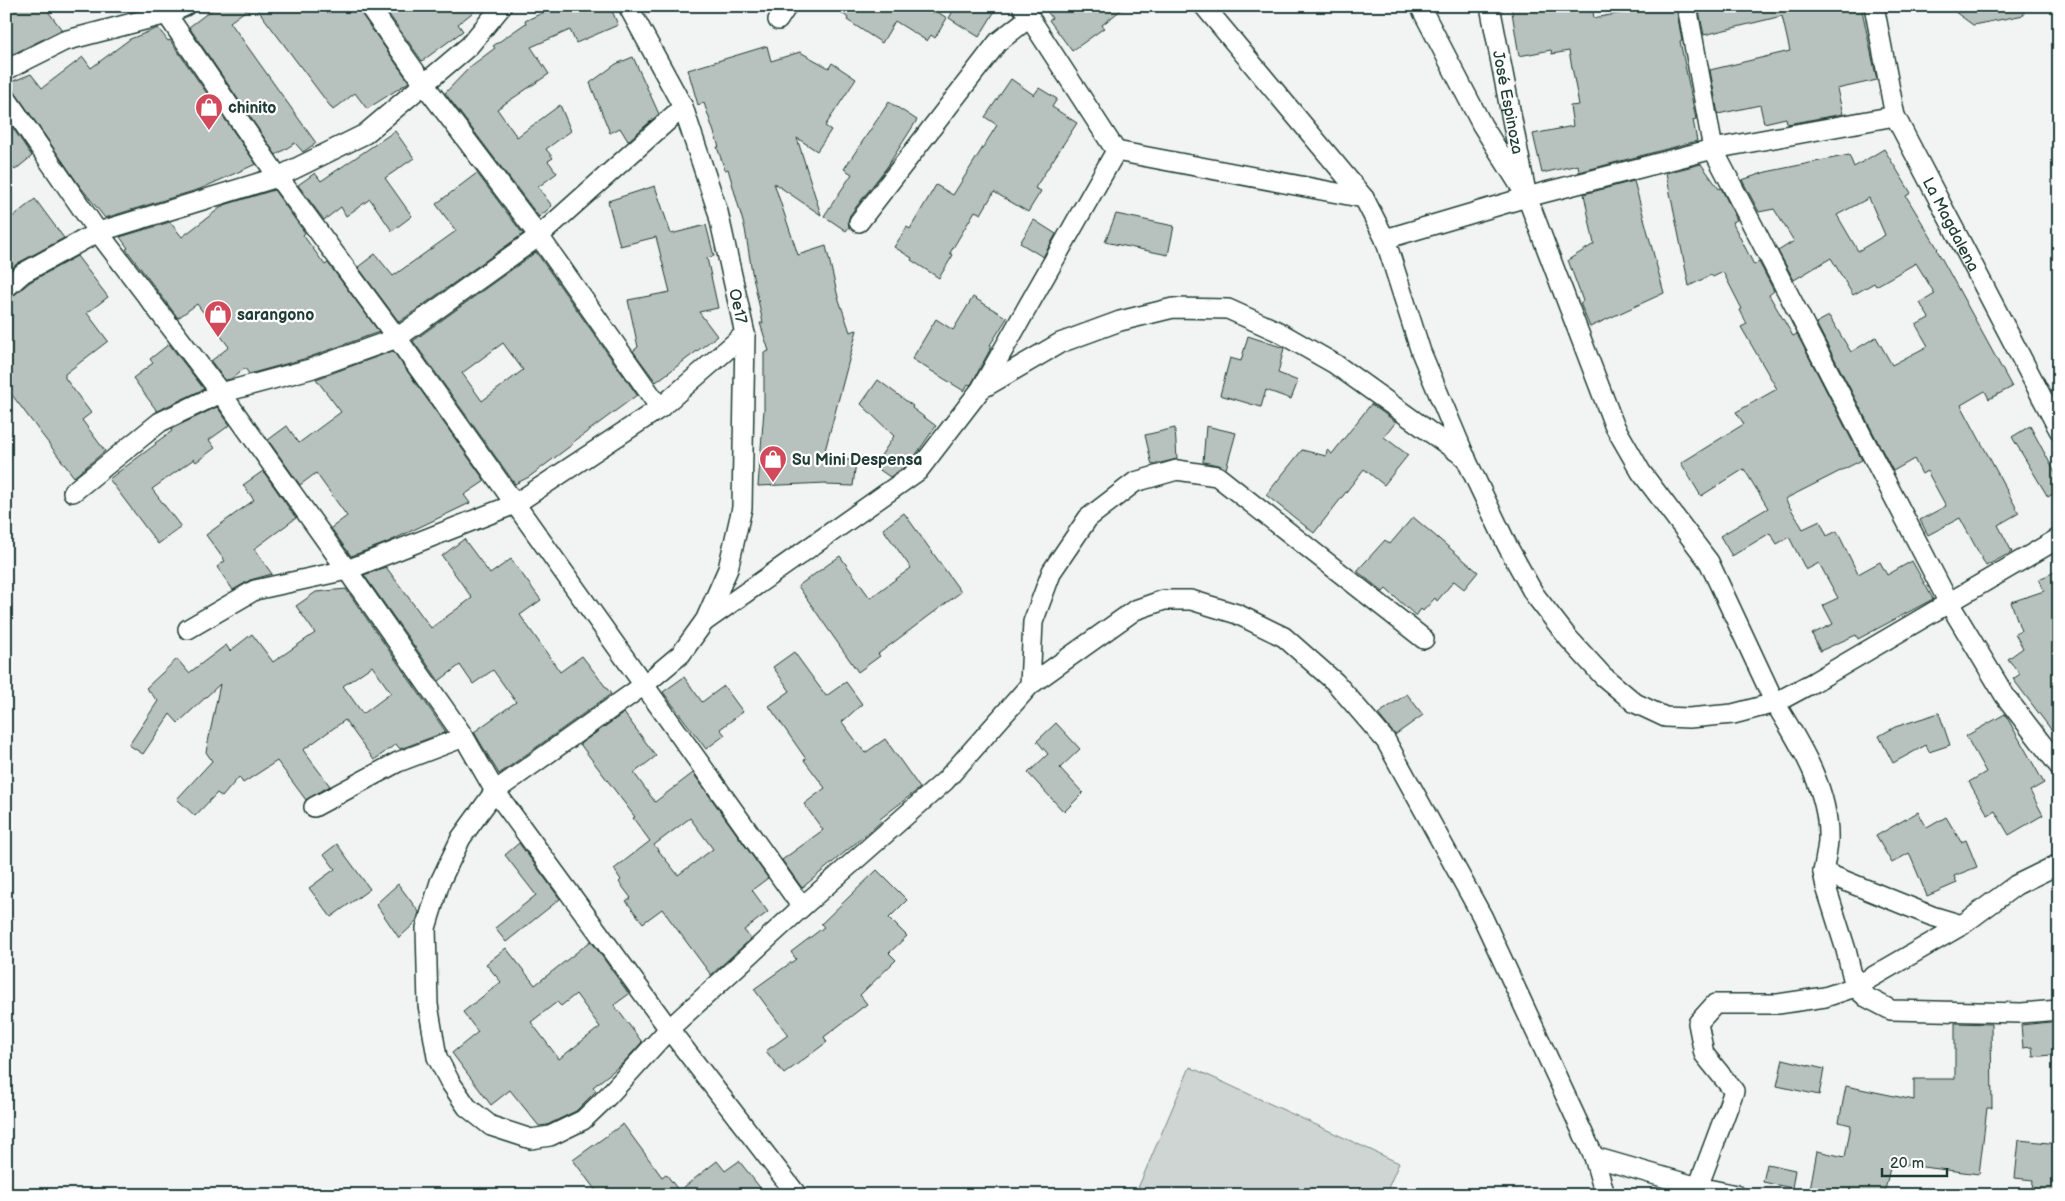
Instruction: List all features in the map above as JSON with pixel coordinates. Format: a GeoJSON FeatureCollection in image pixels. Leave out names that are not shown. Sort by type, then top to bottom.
{"type":"FeatureCollection","features":[{"type":"Feature","properties":{"kind":"street"},"geometry":{"type":"LineString","coordinates":[[6,70],[64,41],[164,10],[185,6]]}},
{"type":"Feature","properties":{"kind":"street"},"geometry":{"type":"LineString","coordinates":[[369,6],[424,84],[539,236],[660,408]]}},
{"type":"Feature","properties":{"kind":"street"},"geometry":{"type":"LineString","coordinates":[[6,288],[23,273],[98,232],[278,177],[365,134],[469,46],[502,6]]}},
{"type":"Feature","properties":{"kind":"street","name":"Oe17"},"geometry":{"type":"LineString","coordinates":[[628,6],[683,107],[718,212],[745,334],[742,508],[728,569],[704,622]]}},
{"type":"Feature","properties":{"kind":"street"},"geometry":{"type":"LineString","coordinates":[[1204,6],[1364,198],[1385,239],[1421,352],[1466,459],[1508,547],[1534,594],[1569,639],[1603,676],[1635,703],[1665,717],[1689,718],[1733,714],[1775,703],[2059,538]]}},
{"type":"Feature","properties":{"kind":"street"},"geometry":{"type":"LineString","coordinates":[[1420,6],[1482,125],[1527,197],[1614,425],[1641,472],[1709,562],[1775,703],[1800,745],[1817,784],[1825,811],[1828,841],[1823,872],[1855,987],[1866,997],[1891,1010],[2021,1013],[2059,1010]]}},
{"type":"Feature","properties":{"kind":"street","name":"José Espinoza"},"geometry":{"type":"LineString","coordinates":[[1490,6],[1527,197]]}},
{"type":"Feature","properties":{"kind":"street"},"geometry":{"type":"LineString","coordinates":[[1687,6],[1714,148],[1949,603],[2006,696],[2059,766]]}},
{"type":"Feature","properties":{"kind":"street","name":"La Magdalena"},"geometry":{"type":"LineString","coordinates":[[1874,6],[1895,116],[2059,430]]}},
{"type":"Feature","properties":{"kind":"street"},"geometry":{"type":"LineString","coordinates":[[164,10],[278,177],[397,338],[802,907]]}},
{"type":"Feature","properties":{"kind":"street"},"geometry":{"type":"LineString","coordinates":[[859,222],[998,42],[1026,12],[1116,151],[1364,198]]}},
{"type":"Feature","properties":{"kind":"street"},"geometry":{"type":"LineString","coordinates":[[6,98],[98,232],[222,393],[347,570],[464,737],[495,791],[669,1029],[797,1195]]}},
{"type":"Feature","properties":{"kind":"street"},"geometry":{"type":"LineString","coordinates":[[74,492],[160,422],[222,393],[310,369],[397,338],[539,236],[683,107]]}},
{"type":"Feature","properties":{"kind":"street"},"geometry":{"type":"LineString","coordinates":[[1385,239],[1527,197],[1714,148],[1895,116]]}},
{"type":"Feature","properties":{"kind":"street"},"geometry":{"type":"LineString","coordinates":[[1116,151],[982,389],[918,471],[704,622],[681,654],[644,685],[495,791],[457,847],[440,882],[426,928],[428,1005],[436,1057],[467,1107],[491,1126],[531,1139],[550,1136],[583,1120],[608,1097],[669,1029],[802,907],[945,781],[1030,685],[1135,610],[1164,600],[1191,600],[1237,614],[1284,637],[1335,682],[1386,741],[1482,916],[1594,1157],[1605,1195]]}},
{"type":"Feature","properties":{"kind":"street"},"geometry":{"type":"LineString","coordinates":[[982,389],[1060,343],[1120,321],[1173,308],[1228,309],[1277,331],[1335,364],[1466,459]]}},
{"type":"Feature","properties":{"kind":"street"},"geometry":{"type":"LineString","coordinates":[[188,629],[255,590],[347,570],[515,504],[660,408],[745,334]]}},
{"type":"Feature","properties":{"kind":"street"},"geometry":{"type":"LineString","coordinates":[[1030,685],[1033,622],[1052,572],[1088,518],[1135,482],[1177,470],[1217,476],[1424,639]]}},
{"type":"Feature","properties":{"kind":"street"},"geometry":{"type":"LineString","coordinates":[[314,807],[398,762],[464,737]]}},
{"type":"Feature","properties":{"kind":"street"},"geometry":{"type":"LineString","coordinates":[[1698,1187],[1734,1091],[1704,1054],[1698,1023],[1715,1004],[1778,1004],[1825,997],[1855,987],[1962,925],[2016,885],[2059,864]]}},
{"type":"Feature","properties":{"kind":"street"},"geometry":{"type":"LineString","coordinates":[[1823,872],[1932,916],[1962,925]]}},
{"type":"Feature","properties":{"kind":"street"},"geometry":{"type":"LineString","coordinates":[[1594,1157],[1698,1187],[1736,1195]]}},
{"type":"Feature","properties":{"kind":"shaded area"},"geometry":{"type":"Polygon","coordinates":[[[1190,1067],[1399,1163],[1385,1195],[1135,1195],[1190,1067]]]}},
{"type":"Feature","properties":{"kind":"building"},"geometry":{"type":"Polygon","coordinates":[[[6,6],[44,6],[62,30],[13,54],[6,45],[6,6]]]}},
{"type":"Feature","properties":{"kind":"building"},"geometry":{"type":"Polygon","coordinates":[[[217,6],[252,6],[230,22],[316,143],[303,152],[295,143],[276,155],[189,27],[217,6]]]}},
{"type":"Feature","properties":{"kind":"building"},"geometry":{"type":"Polygon","coordinates":[[[255,6],[358,6],[360,12],[409,82],[367,109],[355,93],[333,110],[255,6]]]}},
{"type":"Feature","properties":{"kind":"building"},"geometry":{"type":"Polygon","coordinates":[[[383,6],[481,6],[458,24],[463,31],[422,61],[383,6]]]}},
{"type":"Feature","properties":{"kind":"building"},"geometry":{"type":"Polygon","coordinates":[[[557,6],[610,6],[618,25],[576,43],[570,30],[531,47],[549,74],[497,109],[517,137],[560,105],[571,131],[546,149],[553,158],[548,161],[557,173],[538,187],[552,206],[539,217],[445,93],[471,66],[495,48],[493,46],[526,23],[525,21],[557,6]]]}},
{"type":"Feature","properties":{"kind":"building"},"geometry":{"type":"Polygon","coordinates":[[[834,6],[928,6],[947,18],[935,38],[931,35],[927,41],[895,21],[882,43],[847,20],[848,18],[834,6]]]}},
{"type":"Feature","properties":{"kind":"building"},"geometry":{"type":"Polygon","coordinates":[[[956,6],[998,6],[979,37],[949,18],[956,6]]]}},
{"type":"Feature","properties":{"kind":"building"},"geometry":{"type":"Polygon","coordinates":[[[1043,6],[1126,6],[1102,25],[1104,28],[1072,51],[1049,20],[1052,18],[1043,6]]]}},
{"type":"Feature","properties":{"kind":"building"},"geometry":{"type":"Polygon","coordinates":[[[1511,6],[1592,6],[1594,18],[1627,12],[1626,6],[1676,6],[1682,41],[1680,41],[1696,119],[1693,120],[1697,141],[1579,172],[1578,165],[1542,173],[1533,134],[1573,126],[1570,106],[1579,105],[1569,51],[1552,54],[1551,50],[1519,56],[1511,6]]]}},
{"type":"Feature","properties":{"kind":"building"},"geometry":{"type":"Polygon","coordinates":[[[1698,6],[1861,6],[1877,80],[1837,89],[1843,114],[1787,124],[1786,118],[1764,123],[1760,105],[1718,114],[1710,70],[1790,51],[1782,16],[1704,35],[1698,6]]]}},
{"type":"Feature","properties":{"kind":"building"},"geometry":{"type":"Polygon","coordinates":[[[1947,6],[2023,6],[2024,15],[1973,25],[1947,6]]]}},
{"type":"Feature","properties":{"kind":"building"},"geometry":{"type":"Polygon","coordinates":[[[158,28],[168,41],[170,40],[256,164],[200,189],[105,218],[79,185],[15,92],[6,87],[6,84],[31,74],[42,88],[83,57],[91,68],[130,39],[158,28]]]}},
{"type":"Feature","properties":{"kind":"building"},"geometry":{"type":"Polygon","coordinates":[[[767,46],[771,61],[800,52],[829,68],[832,63],[856,79],[825,126],[831,130],[817,151],[797,138],[821,215],[774,183],[798,255],[826,246],[838,297],[850,332],[857,330],[823,458],[824,456],[856,461],[853,486],[826,485],[826,483],[758,486],[764,410],[764,353],[769,351],[760,323],[763,323],[745,229],[728,169],[725,170],[704,103],[698,105],[688,70],[767,46]]]}},
{"type":"Feature","properties":{"kind":"building"},"geometry":{"type":"Polygon","coordinates":[[[633,57],[659,114],[628,141],[620,128],[610,133],[590,83],[616,64],[633,57]]]}},
{"type":"Feature","properties":{"kind":"building"},"geometry":{"type":"Polygon","coordinates":[[[1011,79],[1034,95],[1039,88],[1057,99],[1052,107],[1077,123],[1035,188],[1041,191],[1028,212],[994,192],[981,214],[975,211],[950,253],[953,255],[939,278],[894,247],[907,227],[910,229],[936,185],[953,195],[997,125],[985,117],[1011,79]]]}},
{"type":"Feature","properties":{"kind":"building"},"geometry":{"type":"Polygon","coordinates":[[[889,102],[917,120],[887,167],[850,215],[849,227],[846,231],[824,216],[852,174],[844,169],[889,102]]]}},
{"type":"Feature","properties":{"kind":"building"},"geometry":{"type":"Polygon","coordinates":[[[6,118],[32,156],[15,170],[13,168],[6,174],[6,118]]]}},
{"type":"Feature","properties":{"kind":"building"},"geometry":{"type":"Polygon","coordinates":[[[395,131],[414,158],[385,178],[412,216],[392,231],[370,199],[346,216],[341,207],[324,220],[298,185],[315,173],[321,181],[395,131]]]}},
{"type":"Feature","properties":{"kind":"building"},"geometry":{"type":"Polygon","coordinates":[[[1884,149],[1911,193],[1906,196],[1938,249],[2012,387],[1989,399],[1985,391],[1961,405],[2019,513],[1998,525],[2012,552],[1986,566],[1960,518],[1928,535],[1920,520],[1946,506],[1927,471],[1922,474],[1914,459],[1893,471],[1816,323],[1829,316],[1851,352],[1876,337],[1892,365],[1928,346],[1916,325],[1929,318],[1920,303],[1935,294],[1916,263],[1876,286],[1874,283],[1853,295],[1831,258],[1794,280],[1778,251],[1794,241],[1774,209],[1759,212],[1742,180],[1766,172],[1849,155],[1854,167],[1884,149]],[[1869,198],[1837,215],[1858,251],[1885,235],[1869,198]]]}},
{"type":"Feature","properties":{"kind":"building"},"geometry":{"type":"Polygon","coordinates":[[[1701,164],[1719,189],[1721,188],[1737,220],[1732,222],[1754,265],[1759,262],[1774,291],[1769,295],[1793,336],[1797,334],[1862,460],[1785,499],[1803,529],[1820,521],[1827,536],[1837,531],[1858,574],[1880,562],[1887,575],[1912,561],[1933,599],[1858,639],[1856,635],[1820,651],[1812,634],[1833,624],[1823,605],[1838,598],[1819,563],[1806,570],[1789,537],[1777,544],[1770,533],[1732,556],[1720,536],[1768,508],[1744,469],[1701,496],[1681,463],[1744,424],[1736,412],[1777,389],[1741,327],[1747,324],[1740,310],[1742,309],[1723,272],[1713,277],[1711,275],[1689,286],[1666,173],[1701,164]]]}},
{"type":"Feature","properties":{"kind":"building"},"geometry":{"type":"Polygon","coordinates":[[[477,173],[523,234],[399,322],[358,267],[375,254],[393,276],[456,231],[436,204],[477,173]]]}},
{"type":"Feature","properties":{"kind":"building"},"geometry":{"type":"Polygon","coordinates":[[[1634,181],[1664,293],[1590,327],[1580,303],[1583,301],[1568,260],[1594,244],[1584,194],[1634,181]]]}},
{"type":"Feature","properties":{"kind":"building"},"geometry":{"type":"Polygon","coordinates":[[[655,186],[671,234],[706,225],[714,256],[707,258],[718,308],[699,312],[717,336],[656,382],[633,351],[638,347],[628,300],[670,292],[656,237],[620,246],[608,201],[655,186]]]}},
{"type":"Feature","properties":{"kind":"building"},"geometry":{"type":"Polygon","coordinates":[[[274,190],[325,265],[328,263],[379,332],[307,358],[249,374],[245,368],[231,379],[225,380],[211,361],[229,347],[197,304],[178,318],[126,249],[128,248],[120,237],[170,222],[182,237],[224,205],[274,190]]]}},
{"type":"Feature","properties":{"kind":"building"},"geometry":{"type":"Polygon","coordinates":[[[35,199],[64,238],[18,263],[6,273],[6,222],[35,199]]]}},
{"type":"Feature","properties":{"kind":"building"},"geometry":{"type":"Polygon","coordinates":[[[1116,214],[1174,226],[1168,255],[1105,242],[1116,214]]]}},
{"type":"Feature","properties":{"kind":"building"},"geometry":{"type":"Polygon","coordinates":[[[1034,220],[1056,234],[1043,257],[1020,243],[1034,220]]]}},
{"type":"Feature","properties":{"kind":"building"},"geometry":{"type":"Polygon","coordinates":[[[536,252],[637,395],[529,477],[515,484],[413,341],[536,252]],[[503,343],[462,373],[482,401],[523,370],[503,343]]]}},
{"type":"Feature","properties":{"kind":"building"},"geometry":{"type":"Polygon","coordinates":[[[77,256],[108,297],[87,313],[108,341],[65,374],[65,378],[91,413],[82,420],[105,451],[74,477],[6,387],[6,299],[13,296],[30,282],[77,256]]]}},
{"type":"Feature","properties":{"kind":"building"},"geometry":{"type":"Polygon","coordinates":[[[973,297],[1007,318],[990,345],[992,346],[972,383],[968,384],[964,391],[912,359],[936,319],[953,330],[973,297]]]}},
{"type":"Feature","properties":{"kind":"building"},"geometry":{"type":"Polygon","coordinates":[[[1248,336],[1284,348],[1278,373],[1298,381],[1291,399],[1266,390],[1261,407],[1220,395],[1230,358],[1241,361],[1248,336]]]}},
{"type":"Feature","properties":{"kind":"building"},"geometry":{"type":"Polygon","coordinates":[[[169,344],[204,389],[157,411],[133,378],[153,363],[150,359],[169,344]]]}},
{"type":"Feature","properties":{"kind":"building"},"geometry":{"type":"Polygon","coordinates":[[[393,351],[485,481],[464,495],[470,503],[386,543],[351,556],[331,528],[347,516],[316,473],[300,485],[268,440],[287,426],[299,443],[341,412],[316,379],[393,351]]]}},
{"type":"Feature","properties":{"kind":"building"},"geometry":{"type":"Polygon","coordinates":[[[878,380],[936,426],[910,463],[890,477],[874,466],[894,436],[861,404],[878,380]]]}},
{"type":"Feature","properties":{"kind":"building"},"geometry":{"type":"Polygon","coordinates":[[[1371,404],[1396,422],[1384,437],[1408,455],[1384,485],[1364,469],[1314,533],[1266,495],[1302,450],[1326,456],[1327,450],[1332,454],[1371,404]]]}},
{"type":"Feature","properties":{"kind":"building"},"geometry":{"type":"Polygon","coordinates":[[[217,407],[230,425],[209,440],[215,448],[196,462],[194,459],[152,489],[181,527],[158,544],[109,479],[156,444],[172,431],[171,429],[217,407]]]}},
{"type":"Feature","properties":{"kind":"building"},"geometry":{"type":"Polygon","coordinates":[[[1206,426],[1236,433],[1226,469],[1219,465],[1203,462],[1206,426]]]}},
{"type":"Feature","properties":{"kind":"building"},"geometry":{"type":"Polygon","coordinates":[[[2030,426],[2059,480],[2059,490],[2048,497],[2012,437],[2030,426]]]}},
{"type":"Feature","properties":{"kind":"building"},"geometry":{"type":"Polygon","coordinates":[[[1175,428],[1177,459],[1152,465],[1145,435],[1175,428]]]}},
{"type":"Feature","properties":{"kind":"building"},"geometry":{"type":"Polygon","coordinates":[[[263,471],[296,518],[254,549],[272,574],[250,580],[233,590],[217,567],[225,561],[206,535],[254,500],[243,485],[263,471]]]}},
{"type":"Feature","properties":{"kind":"building"},"geometry":{"type":"Polygon","coordinates":[[[904,513],[961,592],[878,654],[880,656],[858,672],[798,586],[840,556],[870,598],[911,568],[883,529],[904,513]]]}},
{"type":"Feature","properties":{"kind":"building"},"geometry":{"type":"Polygon","coordinates":[[[1413,517],[1478,572],[1464,589],[1454,581],[1437,601],[1435,598],[1423,611],[1421,609],[1416,616],[1386,589],[1383,592],[1357,571],[1385,540],[1390,544],[1413,517]]]}},
{"type":"Feature","properties":{"kind":"building"},"geometry":{"type":"Polygon","coordinates":[[[464,539],[490,574],[511,559],[541,600],[520,615],[560,672],[582,656],[611,694],[499,774],[474,732],[516,702],[493,670],[473,684],[460,665],[439,681],[364,575],[386,567],[431,628],[472,598],[442,556],[464,539]]]}},
{"type":"Feature","properties":{"kind":"building"},"geometry":{"type":"Polygon","coordinates":[[[2059,570],[2059,740],[2013,679],[2020,674],[2008,659],[2023,648],[2015,634],[2021,631],[2011,602],[2044,591],[2039,579],[2059,570]]]}},
{"type":"Feature","properties":{"kind":"building"},"geometry":{"type":"Polygon","coordinates":[[[346,589],[446,732],[400,749],[396,744],[374,760],[345,720],[303,750],[330,786],[306,800],[277,761],[243,783],[239,777],[222,797],[217,793],[195,816],[177,799],[212,761],[206,752],[220,684],[178,723],[170,714],[143,754],[129,745],[158,701],[146,688],[177,659],[189,673],[226,645],[230,651],[252,634],[273,662],[315,633],[296,606],[316,592],[346,589]],[[372,666],[343,686],[363,714],[391,693],[372,666]]]}},
{"type":"Feature","properties":{"kind":"building"},"geometry":{"type":"Polygon","coordinates":[[[794,652],[826,696],[846,682],[862,704],[842,722],[865,753],[885,739],[920,788],[880,819],[882,821],[802,888],[782,860],[823,830],[804,804],[825,788],[804,760],[806,759],[769,706],[790,691],[773,667],[794,652]]]}},
{"type":"Feature","properties":{"kind":"building"},"geometry":{"type":"Polygon","coordinates":[[[684,677],[702,702],[724,686],[743,712],[720,729],[725,735],[706,749],[663,692],[684,677]]]}},
{"type":"Feature","properties":{"kind":"building"},"geometry":{"type":"Polygon","coordinates":[[[1407,694],[1423,715],[1395,735],[1378,714],[1407,694]]]}},
{"type":"Feature","properties":{"kind":"building"},"geometry":{"type":"Polygon","coordinates":[[[624,713],[656,756],[634,773],[655,802],[693,773],[768,878],[752,890],[768,912],[744,930],[751,939],[711,975],[662,909],[643,923],[626,901],[631,898],[619,882],[621,880],[614,869],[650,841],[633,818],[635,817],[580,744],[624,713]],[[690,818],[654,845],[678,875],[713,849],[690,818]]]}},
{"type":"Feature","properties":{"kind":"building"},"geometry":{"type":"Polygon","coordinates":[[[1939,713],[1950,745],[1929,752],[1926,745],[1893,763],[1879,736],[1895,727],[1939,713]]]}},
{"type":"Feature","properties":{"kind":"building"},"geometry":{"type":"Polygon","coordinates":[[[2005,714],[2044,783],[2030,791],[2043,815],[2009,835],[1995,811],[1988,815],[1969,782],[1986,772],[1966,736],[2005,714]]]}},
{"type":"Feature","properties":{"kind":"building"},"geometry":{"type":"Polygon","coordinates":[[[1056,723],[1080,749],[1060,768],[1083,793],[1064,812],[1028,773],[1048,754],[1037,741],[1056,723]]]}},
{"type":"Feature","properties":{"kind":"building"},"geometry":{"type":"Polygon","coordinates":[[[1918,812],[1927,828],[1946,817],[1961,842],[1966,840],[1977,867],[1954,876],[1957,883],[1927,896],[1909,853],[1892,863],[1876,836],[1918,812]]]}},
{"type":"Feature","properties":{"kind":"building"},"geometry":{"type":"Polygon","coordinates":[[[519,843],[560,899],[506,942],[495,928],[536,895],[505,855],[519,843]]]}},
{"type":"Feature","properties":{"kind":"building"},"geometry":{"type":"Polygon","coordinates":[[[337,844],[370,889],[331,917],[309,888],[335,869],[324,854],[337,844]]]}},
{"type":"Feature","properties":{"kind":"building"},"geometry":{"type":"Polygon","coordinates":[[[877,870],[907,900],[889,918],[907,936],[889,953],[896,960],[860,995],[867,1004],[824,1037],[827,1042],[784,1074],[766,1051],[788,1035],[754,989],[796,959],[791,952],[824,927],[821,924],[877,870]]]}},
{"type":"Feature","properties":{"kind":"building"},"geometry":{"type":"Polygon","coordinates":[[[398,884],[419,912],[416,922],[399,938],[376,904],[398,884]]]}},
{"type":"Feature","properties":{"kind":"building"},"geometry":{"type":"Polygon","coordinates":[[[591,941],[629,994],[614,1005],[642,1042],[622,1064],[593,1087],[596,1091],[576,1111],[547,1125],[539,1126],[510,1090],[491,1105],[452,1053],[478,1032],[463,1012],[501,982],[486,964],[506,948],[535,985],[591,941]],[[576,994],[561,1006],[557,1002],[531,1022],[559,1059],[600,1027],[576,994]]]}},
{"type":"Feature","properties":{"kind":"building"},"geometry":{"type":"Polygon","coordinates":[[[2059,1021],[2059,1054],[2033,1057],[2032,1047],[2023,1048],[2021,1025],[2059,1021]]]}},
{"type":"Feature","properties":{"kind":"building"},"geometry":{"type":"Polygon","coordinates":[[[1955,1023],[1991,1024],[1992,1108],[1987,1108],[1979,1174],[1891,1163],[1884,1195],[1838,1195],[1810,1189],[1817,1151],[1845,1157],[1851,1125],[1839,1122],[1846,1086],[1914,1100],[1914,1079],[1955,1079],[1955,1023]]]}},
{"type":"Feature","properties":{"kind":"building"},"geometry":{"type":"Polygon","coordinates":[[[1783,1059],[1824,1069],[1819,1095],[1777,1086],[1783,1059]]]}},
{"type":"Feature","properties":{"kind":"building"},"geometry":{"type":"Polygon","coordinates":[[[623,1124],[662,1177],[666,1174],[679,1191],[717,1161],[725,1171],[739,1161],[766,1195],[599,1195],[573,1160],[623,1124]]]}},
{"type":"Feature","properties":{"kind":"building"},"geometry":{"type":"Polygon","coordinates":[[[2019,1140],[2059,1144],[2059,1193],[2032,1190],[2033,1180],[2015,1178],[2019,1140]]]}},
{"type":"Feature","properties":{"kind":"building"},"geometry":{"type":"Polygon","coordinates":[[[1767,1164],[1795,1170],[1792,1188],[1763,1182],[1767,1164]]]}},
{"type":"Feature","properties":{"kind":"place","name":"chinito"},"geometry":{"type":"Point","coordinates":[209,131]}},
{"type":"Feature","properties":{"kind":"place","name":"sarangono"},"geometry":{"type":"Point","coordinates":[218,338]}},
{"type":"Feature","properties":{"kind":"place","name":"Su Mini Despensa"},"geometry":{"type":"Point","coordinates":[773,483]}}]}
